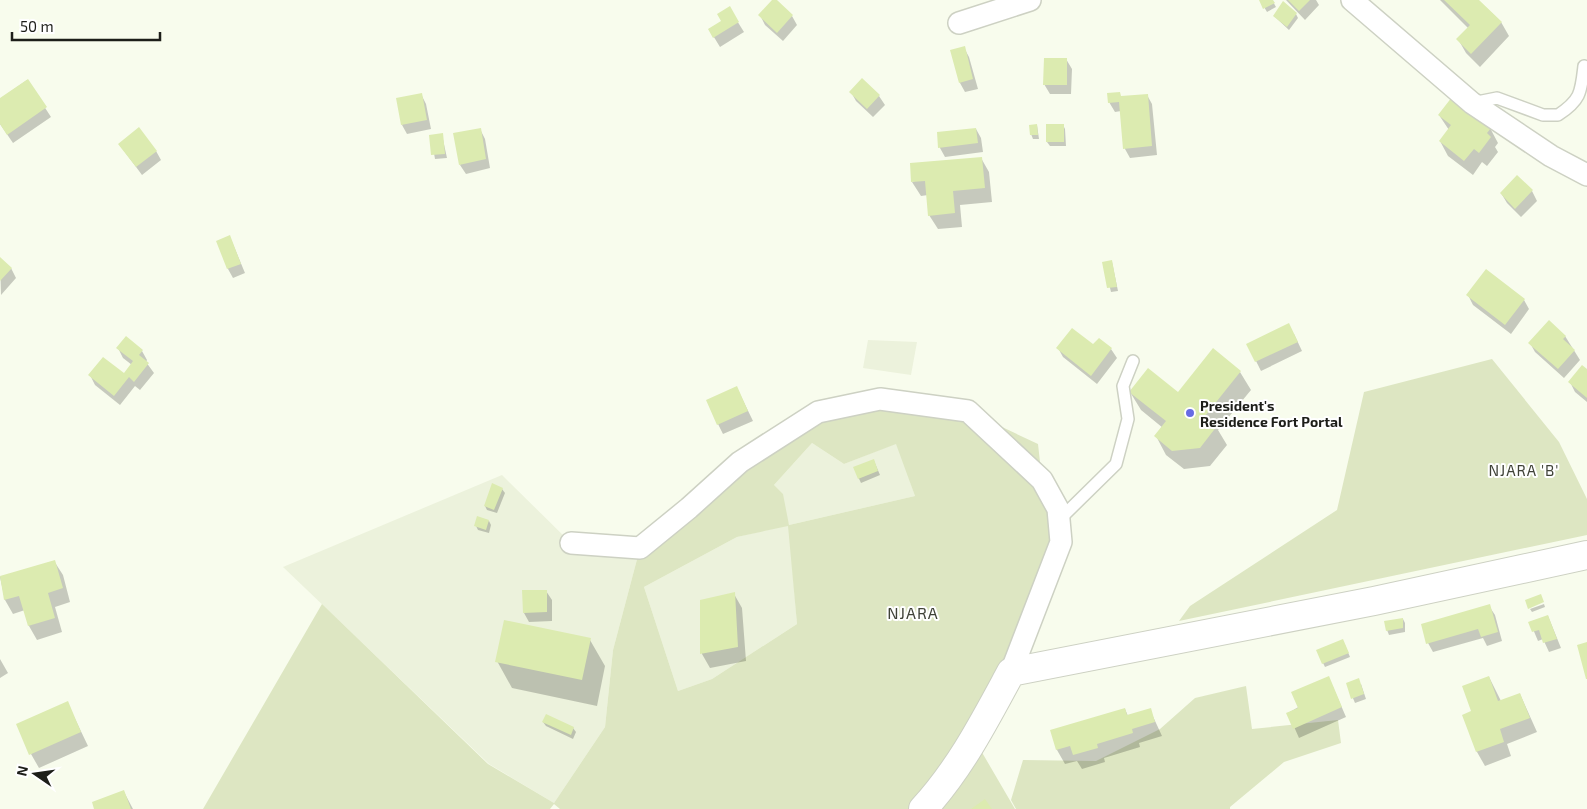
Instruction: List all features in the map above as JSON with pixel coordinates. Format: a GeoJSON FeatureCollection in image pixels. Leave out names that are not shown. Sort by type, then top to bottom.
{"type":"FeatureCollection","features":[{"type":"Feature","properties":{"kind":"main road"},"geometry":{"type":"LineString","coordinates":[[923,809],[940,792],[967,751],[1010,672],[1374,601],[1587,556]]}},
{"type":"Feature","properties":{"kind":"street"},"geometry":{"type":"LineString","coordinates":[[959,23],[1030,0]]}},
{"type":"Feature","properties":{"kind":"street"},"geometry":{"type":"LineString","coordinates":[[1352,0],[1472,103],[1551,156],[1587,175]]}},
{"type":"Feature","properties":{"kind":"street"},"geometry":{"type":"LineString","coordinates":[[571,543],[640,548],[689,508],[740,462],[818,412],[880,399],[968,411],[1042,480],[1058,509],[1061,542],[1010,672]]}},
{"type":"Feature","properties":{"kind":"lane"},"geometry":{"type":"LineString","coordinates":[[1472,103],[1497,98],[1543,115],[1558,115],[1576,101],[1581,92],[1584,66]]}},
{"type":"Feature","properties":{"kind":"lane"},"geometry":{"type":"LineString","coordinates":[[1059,520],[1116,464],[1128,420],[1123,386],[1133,361]]}},
{"type":"Feature","properties":{"kind":"shaded area"},"geometry":{"type":"Polygon","coordinates":[[[868,340],[917,342],[911,375],[863,368],[868,340]]]}},
{"type":"Feature","properties":{"kind":"shaded area"},"geometry":{"type":"Polygon","coordinates":[[[1492,359],[1559,442],[1587,499],[1587,535],[1179,621],[1190,606],[1337,510],[1364,392],[1492,359]]]}},
{"type":"Feature","properties":{"kind":"shaded area"},"geometry":{"type":"Polygon","coordinates":[[[880,399],[968,411],[1038,444],[1042,480],[1059,520],[1010,672],[923,809],[560,809],[554,804],[550,809],[203,809],[322,604],[488,764],[554,803],[605,727],[613,650],[640,548],[818,412],[880,399]],[[812,443],[774,485],[783,494],[789,525],[915,496],[896,444],[844,464],[812,443]],[[788,526],[737,537],[644,587],[678,691],[712,679],[797,624],[788,526]]]}},
{"type":"Feature","properties":{"kind":"shaded area"},"geometry":{"type":"Polygon","coordinates":[[[812,443],[844,464],[897,443],[915,496],[789,525],[774,485],[812,443]]]}},
{"type":"Feature","properties":{"kind":"shaded area"},"geometry":{"type":"Polygon","coordinates":[[[502,475],[571,543],[640,548],[613,650],[605,727],[554,803],[489,764],[283,567],[502,475]]]}},
{"type":"Feature","properties":{"kind":"shaded area"},"geometry":{"type":"Polygon","coordinates":[[[789,525],[797,624],[712,679],[678,691],[644,587],[737,537],[789,525]]]}},
{"type":"Feature","properties":{"kind":"shaded area"},"geometry":{"type":"Polygon","coordinates":[[[1246,686],[1252,729],[1338,720],[1341,743],[1284,762],[1230,807],[1230,809],[1016,809],[1011,800],[1023,760],[1096,761],[1160,729],[1195,698],[1246,686]]]}},
{"type":"Feature","properties":{"kind":"shaded area"},"geometry":{"type":"Polygon","coordinates":[[[980,749],[1015,809],[936,809],[980,749]]]}},
{"type":"Feature","properties":{"kind":"building"},"geometry":{"type":"Polygon","coordinates":[[[772,0],[777,0],[793,15],[777,33],[758,15],[772,0]]]}},
{"type":"Feature","properties":{"kind":"building"},"geometry":{"type":"Polygon","coordinates":[[[1259,0],[1273,0],[1275,3],[1263,9],[1259,0]]]}},
{"type":"Feature","properties":{"kind":"building"},"geometry":{"type":"Polygon","coordinates":[[[1288,0],[1310,0],[1299,11],[1288,0]]]}},
{"type":"Feature","properties":{"kind":"building"},"geometry":{"type":"Polygon","coordinates":[[[1444,0],[1479,0],[1502,22],[1471,54],[1456,39],[1470,25],[1444,0]]]}},
{"type":"Feature","properties":{"kind":"building"},"geometry":{"type":"Polygon","coordinates":[[[1283,1],[1297,13],[1287,27],[1273,16],[1283,1]]]}},
{"type":"Feature","properties":{"kind":"building"},"geometry":{"type":"Polygon","coordinates":[[[730,6],[739,22],[713,38],[708,29],[721,21],[717,14],[730,6]]]}},
{"type":"Feature","properties":{"kind":"building"},"geometry":{"type":"Polygon","coordinates":[[[965,46],[973,79],[959,83],[950,50],[965,46]]]}},
{"type":"Feature","properties":{"kind":"building"},"geometry":{"type":"Polygon","coordinates":[[[1044,58],[1067,58],[1067,85],[1043,85],[1044,58]]]}},
{"type":"Feature","properties":{"kind":"building"},"geometry":{"type":"Polygon","coordinates":[[[862,78],[880,95],[867,109],[849,92],[862,78]]]}},
{"type":"Feature","properties":{"kind":"building"},"geometry":{"type":"Polygon","coordinates":[[[28,79],[47,107],[7,135],[0,124],[0,98],[28,79]]]}},
{"type":"Feature","properties":{"kind":"building"},"geometry":{"type":"Polygon","coordinates":[[[1120,92],[1121,96],[1148,94],[1152,146],[1123,149],[1119,102],[1108,103],[1107,93],[1120,92]]]}},
{"type":"Feature","properties":{"kind":"building"},"geometry":{"type":"Polygon","coordinates":[[[422,93],[427,120],[401,125],[396,98],[422,93]]]}},
{"type":"Feature","properties":{"kind":"building"},"geometry":{"type":"Polygon","coordinates":[[[1452,97],[1491,128],[1487,133],[1491,137],[1479,153],[1474,149],[1464,161],[1439,141],[1451,125],[1438,115],[1452,97]]]}},
{"type":"Feature","properties":{"kind":"building"},"geometry":{"type":"Polygon","coordinates":[[[1037,124],[1038,135],[1030,135],[1029,125],[1037,124]]]}},
{"type":"Feature","properties":{"kind":"building"},"geometry":{"type":"Polygon","coordinates":[[[1046,124],[1064,124],[1064,142],[1046,142],[1046,124]]]}},
{"type":"Feature","properties":{"kind":"building"},"geometry":{"type":"Polygon","coordinates":[[[139,127],[157,151],[136,167],[118,144],[139,127]]]}},
{"type":"Feature","properties":{"kind":"building"},"geometry":{"type":"Polygon","coordinates":[[[481,128],[486,159],[459,165],[453,133],[481,128]]]}},
{"type":"Feature","properties":{"kind":"building"},"geometry":{"type":"Polygon","coordinates":[[[976,128],[978,143],[938,148],[937,132],[976,128]]]}},
{"type":"Feature","properties":{"kind":"building"},"geometry":{"type":"Polygon","coordinates":[[[443,133],[445,154],[431,155],[429,135],[443,133]]]}},
{"type":"Feature","properties":{"kind":"building"},"geometry":{"type":"Polygon","coordinates":[[[982,157],[985,188],[953,191],[955,213],[928,216],[925,181],[911,182],[910,163],[982,157]]]}},
{"type":"Feature","properties":{"kind":"building"},"geometry":{"type":"Polygon","coordinates":[[[1517,175],[1533,190],[1515,209],[1500,193],[1517,175]]]}},
{"type":"Feature","properties":{"kind":"building"},"geometry":{"type":"Polygon","coordinates":[[[230,235],[241,264],[227,269],[216,241],[230,235]]]}},
{"type":"Feature","properties":{"kind":"building"},"geometry":{"type":"Polygon","coordinates":[[[0,257],[12,268],[0,281],[0,257]]]}},
{"type":"Feature","properties":{"kind":"building"},"geometry":{"type":"Polygon","coordinates":[[[1112,260],[1117,287],[1107,288],[1102,262],[1112,260]]]}},
{"type":"Feature","properties":{"kind":"building"},"geometry":{"type":"Polygon","coordinates":[[[1486,269],[1525,299],[1505,325],[1466,295],[1486,269]]]}},
{"type":"Feature","properties":{"kind":"building"},"geometry":{"type":"Polygon","coordinates":[[[1549,320],[1566,336],[1563,339],[1575,350],[1558,369],[1528,343],[1549,320]]]}},
{"type":"Feature","properties":{"kind":"building"},"geometry":{"type":"Polygon","coordinates":[[[1289,323],[1298,342],[1255,362],[1246,344],[1289,323]]]}},
{"type":"Feature","properties":{"kind":"building"},"geometry":{"type":"Polygon","coordinates":[[[1072,328],[1093,344],[1099,338],[1112,348],[1091,376],[1056,348],[1072,328]]]}},
{"type":"Feature","properties":{"kind":"building"},"geometry":{"type":"Polygon","coordinates":[[[126,336],[143,350],[139,355],[149,363],[134,382],[129,377],[114,396],[88,375],[103,357],[124,373],[133,361],[116,348],[126,336]]]}},
{"type":"Feature","properties":{"kind":"building"},"geometry":{"type":"Polygon","coordinates":[[[1213,348],[1241,371],[1205,416],[1217,426],[1200,448],[1172,451],[1154,436],[1166,421],[1129,392],[1148,368],[1178,392],[1213,348]]]}},
{"type":"Feature","properties":{"kind":"building"},"geometry":{"type":"Polygon","coordinates":[[[1582,365],[1587,369],[1587,398],[1568,382],[1582,365]]]}},
{"type":"Feature","properties":{"kind":"building"},"geometry":{"type":"Polygon","coordinates":[[[737,386],[748,411],[717,425],[706,400],[737,386]]]}},
{"type":"Feature","properties":{"kind":"building"},"geometry":{"type":"Polygon","coordinates":[[[874,459],[878,471],[858,479],[853,467],[874,459]]]}},
{"type":"Feature","properties":{"kind":"building"},"geometry":{"type":"Polygon","coordinates":[[[492,483],[503,488],[494,510],[484,506],[492,483]]]}},
{"type":"Feature","properties":{"kind":"building"},"geometry":{"type":"Polygon","coordinates":[[[477,516],[489,520],[486,530],[474,526],[477,516]]]}},
{"type":"Feature","properties":{"kind":"building"},"geometry":{"type":"Polygon","coordinates":[[[55,560],[63,588],[48,593],[55,618],[28,626],[19,596],[4,600],[0,576],[55,560]]]}},
{"type":"Feature","properties":{"kind":"building"},"geometry":{"type":"Polygon","coordinates":[[[522,590],[547,590],[547,612],[523,613],[522,590]]]}},
{"type":"Feature","properties":{"kind":"building"},"geometry":{"type":"Polygon","coordinates":[[[735,592],[738,647],[700,654],[700,600],[735,592]]]}},
{"type":"Feature","properties":{"kind":"building"},"geometry":{"type":"Polygon","coordinates":[[[1541,594],[1544,602],[1528,609],[1525,600],[1541,594]]]}},
{"type":"Feature","properties":{"kind":"building"},"geometry":{"type":"Polygon","coordinates":[[[1490,604],[1498,632],[1481,637],[1478,629],[1426,644],[1421,624],[1490,604]]]}},
{"type":"Feature","properties":{"kind":"building"},"geometry":{"type":"Polygon","coordinates":[[[1548,615],[1557,639],[1543,643],[1539,630],[1532,632],[1528,622],[1548,615]]]}},
{"type":"Feature","properties":{"kind":"building"},"geometry":{"type":"Polygon","coordinates":[[[1403,618],[1403,628],[1386,631],[1384,621],[1403,618]]]}},
{"type":"Feature","properties":{"kind":"building"},"geometry":{"type":"Polygon","coordinates":[[[504,620],[591,638],[582,680],[495,662],[504,620]]]}},
{"type":"Feature","properties":{"kind":"building"},"geometry":{"type":"Polygon","coordinates":[[[1343,639],[1349,653],[1322,664],[1316,650],[1343,639]]]}},
{"type":"Feature","properties":{"kind":"building"},"geometry":{"type":"Polygon","coordinates":[[[1587,642],[1587,679],[1586,679],[1577,645],[1587,642]]]}},
{"type":"Feature","properties":{"kind":"building"},"geometry":{"type":"Polygon","coordinates":[[[1329,676],[1342,707],[1293,729],[1286,713],[1298,708],[1291,692],[1329,676]]]}},
{"type":"Feature","properties":{"kind":"building"},"geometry":{"type":"Polygon","coordinates":[[[1489,676],[1498,701],[1520,693],[1530,718],[1500,729],[1504,742],[1476,752],[1462,715],[1471,711],[1462,686],[1489,676]]]}},
{"type":"Feature","properties":{"kind":"building"},"geometry":{"type":"Polygon","coordinates":[[[1359,678],[1364,694],[1351,699],[1346,683],[1359,678]]]}},
{"type":"Feature","properties":{"kind":"building"},"geometry":{"type":"Polygon","coordinates":[[[68,701],[81,732],[29,755],[16,724],[68,701]]]}},
{"type":"Feature","properties":{"kind":"building"},"geometry":{"type":"Polygon","coordinates":[[[1125,708],[1127,715],[1151,708],[1155,722],[1132,729],[1133,733],[1097,744],[1098,748],[1073,755],[1070,746],[1056,750],[1050,730],[1125,708]]]}},
{"type":"Feature","properties":{"kind":"building"},"geometry":{"type":"Polygon","coordinates":[[[546,714],[574,727],[571,735],[542,722],[546,714]]]}},
{"type":"Feature","properties":{"kind":"building"},"geometry":{"type":"Polygon","coordinates":[[[124,790],[131,809],[94,809],[92,802],[124,790]]]}},
{"type":"Feature","properties":{"kind":"building"},"geometry":{"type":"Polygon","coordinates":[[[985,799],[992,809],[971,809],[985,799]]]}},
{"type":"Feature","properties":{"kind":"place","name":"President's Residence Fort Portal"},"geometry":{"type":"Point","coordinates":[1190,413]}},
{"type":"Feature","properties":{"kind":"district","name":"NJARA 'B'"},"geometry":{"type":"Point","coordinates":[1524,470]}},
{"type":"Feature","properties":{"kind":"district","name":"NJARA"},"geometry":{"type":"Point","coordinates":[913,612]}}]}
